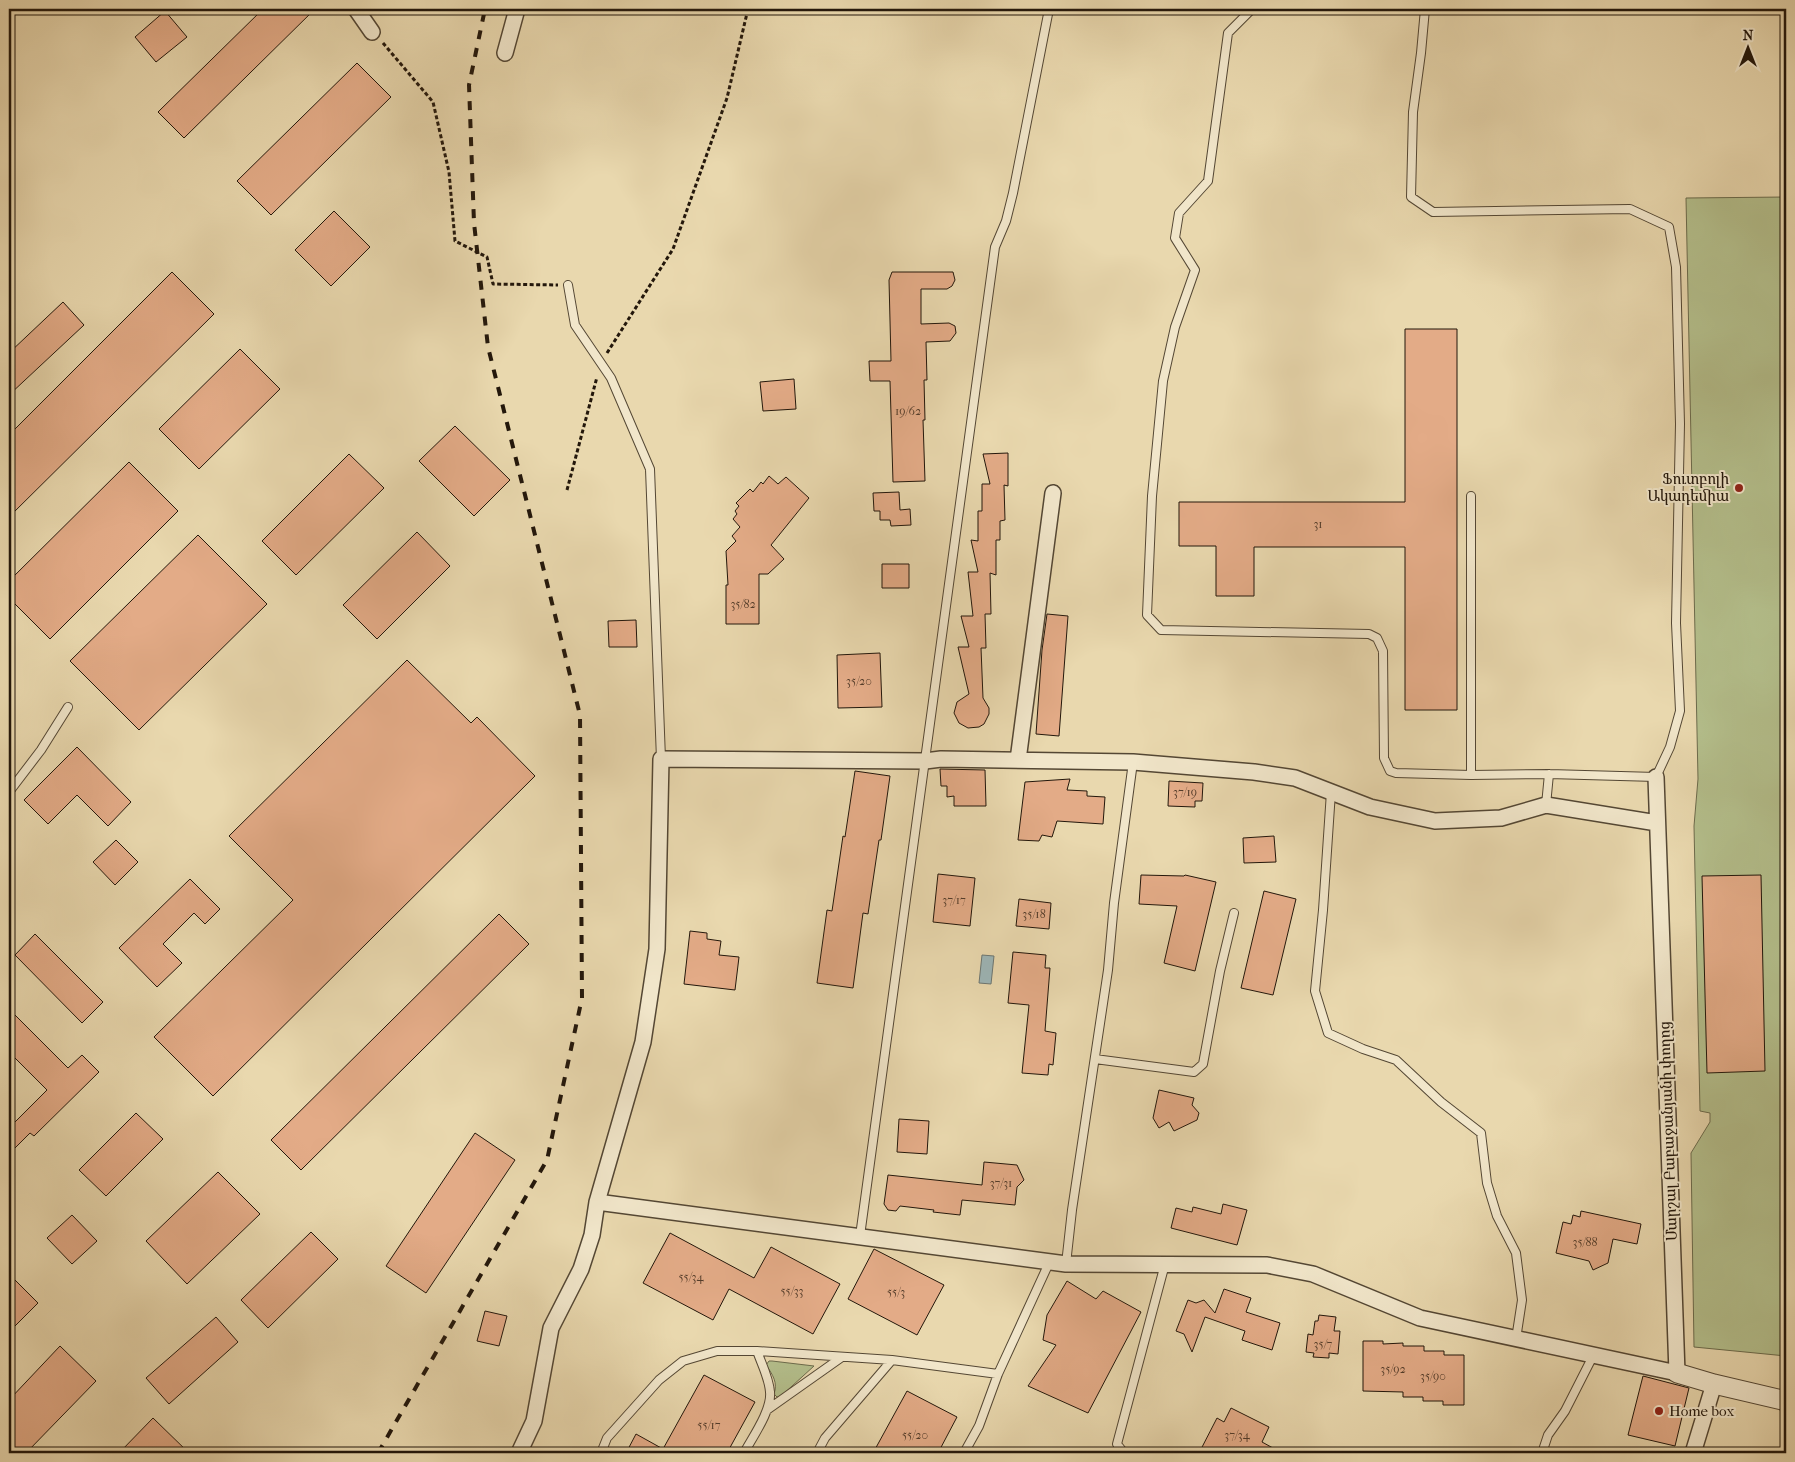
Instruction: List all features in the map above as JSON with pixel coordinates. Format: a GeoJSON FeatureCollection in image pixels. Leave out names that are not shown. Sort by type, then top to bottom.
{"type":"FeatureCollection","features":[{"type":"Feature","properties":{"kind":"street"},"geometry":{"type":"LineString","coordinates":[[356,9],[372,32]]}},
{"type":"Feature","properties":{"kind":"street"},"geometry":{"type":"LineString","coordinates":[[506,53],[518,9]]}},
{"type":"Feature","properties":{"kind":"street"},"geometry":{"type":"LineString","coordinates":[[1018,760],[1053,493]]}},
{"type":"Feature","properties":{"kind":"street"},"geometry":{"type":"LineString","coordinates":[[519,1453],[534,1421],[551,1328],[581,1269],[592,1235],[597,1202],[643,1042],[657,949],[661,759],[925,761],[942,759],[1133,762],[1262,773],[1295,778],[1370,807],[1435,821],[1501,818],[1546,805],[1657,823]]}},
{"type":"Feature","properties":{"kind":"street","name":"Մարշալ Բաբաջանյանի փողոց"},"geometry":{"type":"LineString","coordinates":[[1656,777],[1677,1373]]}},
{"type":"Feature","properties":{"kind":"street"},"geometry":{"type":"LineString","coordinates":[[597,1202],[1049,1263],[1267,1265],[1313,1274],[1420,1318],[1677,1373],[1786,1401]]}},
{"type":"Feature","properties":{"kind":"street"},"geometry":{"type":"LineString","coordinates":[[1692,1453],[1714,1384]]}},
{"type":"Feature","properties":{"kind":"lane"},"geometry":{"type":"LineString","coordinates":[[860,1236],[995,247],[1006,221],[1049,9]]}},
{"type":"Feature","properties":{"kind":"lane"},"geometry":{"type":"LineString","coordinates":[[1252,9],[1228,33],[1208,181],[1179,213],[1176,230],[1175,238],[1195,270],[1175,327],[1163,381],[1152,496],[1147,615],[1161,630],[1369,634],[1377,638],[1382,651],[1384,758],[1390,771],[1396,773],[1656,777],[1670,747],[1680,711],[1676,623],[1680,424],[1679,374],[1676,267],[1669,227],[1630,209],[1433,212],[1411,197],[1413,112],[1425,9]]}},
{"type":"Feature","properties":{"kind":"lane"},"geometry":{"type":"LineString","coordinates":[[568,286],[575,325],[611,378],[650,470],[661,759]]}},
{"type":"Feature","properties":{"kind":"lane"},"geometry":{"type":"LineString","coordinates":[[1471,496],[1471,775]]}},
{"type":"Feature","properties":{"kind":"lane"},"geometry":{"type":"LineString","coordinates":[[9,792],[41,750],[68,707]]}},
{"type":"Feature","properties":{"kind":"lane"},"geometry":{"type":"LineString","coordinates":[[1066,1264],[1072,1210],[1108,970],[1114,903],[1133,762]]}},
{"type":"Feature","properties":{"kind":"lane"},"geometry":{"type":"LineString","coordinates":[[1546,805],[1548,774]]}},
{"type":"Feature","properties":{"kind":"lane"},"geometry":{"type":"LineString","coordinates":[[1332,792],[1315,991],[1328,1033],[1363,1049],[1396,1060],[1441,1102],[1480,1133],[1488,1183],[1497,1216],[1516,1253],[1522,1300],[1516,1339]]}},
{"type":"Feature","properties":{"kind":"lane"},"geometry":{"type":"LineString","coordinates":[[1095,1059],[1194,1072],[1203,1064],[1220,971],[1234,913]]}},
{"type":"Feature","properties":{"kind":"lane"},"geometry":{"type":"LineString","coordinates":[[964,1453],[979,1426],[998,1374],[1049,1263]]}},
{"type":"Feature","properties":{"kind":"lane"},"geometry":{"type":"LineString","coordinates":[[1124,1453],[1117,1444],[1165,1264]]}},
{"type":"Feature","properties":{"kind":"lane"},"geometry":{"type":"LineString","coordinates":[[601,1453],[607,1438],[659,1380],[683,1361],[717,1351],[757,1351],[892,1360],[998,1374]]}},
{"type":"Feature","properties":{"kind":"lane"},"geometry":{"type":"LineString","coordinates":[[744,1453],[767,1410],[771,1394],[757,1351]]}},
{"type":"Feature","properties":{"kind":"lane"},"geometry":{"type":"LineString","coordinates":[[1542,1453],[1548,1435],[1566,1411],[1593,1356]]}},
{"type":"Feature","properties":{"kind":"lane"},"geometry":{"type":"LineString","coordinates":[[767,1410],[842,1357]]}},
{"type":"Feature","properties":{"kind":"lane"},"geometry":{"type":"LineString","coordinates":[[817,1453],[825,1438],[892,1360]]}},
{"type":"Feature","properties":{"kind":"path"},"geometry":{"type":"LineString","coordinates":[[567,490],[601,363],[673,249],[727,98],[748,9]]}},
{"type":"Feature","properties":{"kind":"path"},"geometry":{"type":"LineString","coordinates":[[372,32],[433,102],[449,172],[455,241],[486,257],[494,284],[568,286]]}},
{"type":"Feature","properties":{"kind":"green space","name":"Ֆուտբոլի Ակադեմիա"},"geometry":{"type":"Polygon","coordinates":[[[1786,197],[1786,1356],[1694,1347],[1691,1153],[1710,1122],[1710,1113],[1700,1111],[1694,826],[1698,779],[1686,198],[1786,197]]]}},
{"type":"Feature","properties":{"kind":"green space"},"geometry":{"type":"Polygon","coordinates":[[[769,1361],[814,1366],[780,1397],[777,1397],[774,1394],[774,1379],[766,1365],[769,1361]]]}},
{"type":"Feature","properties":{"kind":"water"},"geometry":{"type":"Polygon","coordinates":[[[982,955],[994,956],[991,984],[979,983],[982,955]]]}},
{"type":"Feature","properties":{"kind":"building"},"geometry":{"type":"Polygon","coordinates":[[[263,9],[315,9],[184,138],[158,112],[263,9]]]}},
{"type":"Feature","properties":{"kind":"building"},"geometry":{"type":"Polygon","coordinates":[[[165,11],[187,37],[156,62],[135,37],[165,11]]]}},
{"type":"Feature","properties":{"kind":"building"},"geometry":{"type":"Polygon","coordinates":[[[357,63],[391,97],[271,215],[237,181],[357,63]]]}},
{"type":"Feature","properties":{"kind":"building"},"geometry":{"type":"Polygon","coordinates":[[[334,211],[370,247],[331,286],[295,250],[334,211]]]}},
{"type":"Feature","properties":{"kind":"building"},"geometry":{"type":"Polygon","coordinates":[[[172,272],[214,314],[9,517],[9,435],[172,272]]]}},
{"type":"Feature","properties":{"kind":"building"},"geometry":{"type":"Polygon","coordinates":[[[892,272],[953,272],[955,280],[952,286],[947,289],[921,289],[921,324],[949,323],[955,326],[956,333],[950,341],[926,342],[927,380],[924,380],[925,420],[923,420],[925,481],[893,482],[890,381],[870,381],[869,361],[891,361],[889,280],[892,272]]]}},
{"type":"Feature","properties":{"kind":"building"},"geometry":{"type":"Polygon","coordinates":[[[63,302],[84,325],[9,395],[9,353],[63,302]]]}},
{"type":"Feature","properties":{"kind":"building"},"geometry":{"type":"Polygon","coordinates":[[[1405,329],[1457,329],[1457,710],[1405,710],[1405,547],[1254,547],[1254,596],[1216,596],[1216,546],[1179,546],[1179,502],[1405,502],[1405,329]]]}},
{"type":"Feature","properties":{"kind":"building"},"geometry":{"type":"Polygon","coordinates":[[[240,349],[280,389],[199,469],[159,429],[240,349]]]}},
{"type":"Feature","properties":{"kind":"building"},"geometry":{"type":"Polygon","coordinates":[[[794,379],[796,409],[763,411],[760,382],[794,379]]]}},
{"type":"Feature","properties":{"kind":"building"},"geometry":{"type":"Polygon","coordinates":[[[455,426],[510,480],[474,516],[419,461],[455,426]]]}},
{"type":"Feature","properties":{"kind":"building"},"geometry":{"type":"Polygon","coordinates":[[[1008,453],[1008,486],[1004,485],[1005,520],[1000,521],[1000,540],[996,540],[996,575],[990,573],[991,614],[985,614],[986,648],[981,648],[983,698],[989,708],[989,714],[984,724],[979,727],[968,728],[959,723],[954,713],[957,702],[969,694],[958,647],[969,647],[961,616],[973,616],[968,572],[978,572],[971,540],[978,541],[978,511],[982,511],[982,484],[990,484],[983,454],[1008,453]]]}},
{"type":"Feature","properties":{"kind":"building"},"geometry":{"type":"Polygon","coordinates":[[[349,454],[384,488],[296,575],[262,541],[349,454]]]}},
{"type":"Feature","properties":{"kind":"building"},"geometry":{"type":"Polygon","coordinates":[[[129,462],[178,511],[50,639],[9,598],[9,581],[129,462]]]}},
{"type":"Feature","properties":{"kind":"building"},"geometry":{"type":"Polygon","coordinates":[[[769,476],[778,484],[786,477],[809,498],[771,545],[784,559],[768,574],[759,574],[759,624],[726,624],[726,585],[728,585],[726,551],[736,541],[732,536],[740,527],[733,519],[737,514],[735,511],[739,506],[736,503],[750,489],[753,492],[761,482],[763,484],[769,476]]]}},
{"type":"Feature","properties":{"kind":"building"},"geometry":{"type":"Polygon","coordinates":[[[899,492],[900,510],[910,509],[911,525],[891,526],[890,520],[880,520],[880,511],[874,511],[873,493],[899,492]]]}},
{"type":"Feature","properties":{"kind":"building"},"geometry":{"type":"Polygon","coordinates":[[[417,532],[450,566],[377,639],[343,605],[417,532]]]}},
{"type":"Feature","properties":{"kind":"building"},"geometry":{"type":"Polygon","coordinates":[[[198,535],[267,604],[139,730],[70,661],[198,535]]]}},
{"type":"Feature","properties":{"kind":"building"},"geometry":{"type":"Polygon","coordinates":[[[882,564],[909,564],[909,588],[882,588],[882,564]]]}},
{"type":"Feature","properties":{"kind":"building"},"geometry":{"type":"Polygon","coordinates":[[[1047,614],[1068,616],[1059,736],[1036,734],[1042,650],[1047,614]]]}},
{"type":"Feature","properties":{"kind":"building"},"geometry":{"type":"Polygon","coordinates":[[[636,620],[637,647],[609,647],[608,621],[636,620]]]}},
{"type":"Feature","properties":{"kind":"building"},"geometry":{"type":"Polygon","coordinates":[[[880,653],[882,707],[838,708],[837,655],[880,653]]]}},
{"type":"Feature","properties":{"kind":"building"},"geometry":{"type":"Polygon","coordinates":[[[407,660],[471,723],[477,717],[535,776],[213,1096],[154,1037],[293,900],[229,836],[407,660]]]}},
{"type":"Feature","properties":{"kind":"building"},"geometry":{"type":"Polygon","coordinates":[[[77,747],[131,802],[108,826],[77,795],[48,824],[24,800],[77,747]]]}},
{"type":"Feature","properties":{"kind":"building"},"geometry":{"type":"Polygon","coordinates":[[[940,769],[985,770],[986,806],[954,806],[954,796],[947,797],[947,786],[941,786],[940,769]]]}},
{"type":"Feature","properties":{"kind":"building"},"geometry":{"type":"Polygon","coordinates":[[[855,771],[890,776],[868,914],[863,913],[853,988],[817,983],[827,910],[832,911],[855,771]]]}},
{"type":"Feature","properties":{"kind":"building"},"geometry":{"type":"Polygon","coordinates":[[[1070,779],[1067,790],[1087,791],[1087,796],[1105,797],[1103,824],[1057,821],[1052,837],[1042,835],[1039,841],[1018,840],[1025,782],[1070,779]]]}},
{"type":"Feature","properties":{"kind":"building"},"geometry":{"type":"Polygon","coordinates":[[[1169,781],[1203,783],[1202,801],[1195,801],[1195,807],[1168,806],[1169,781]]]}},
{"type":"Feature","properties":{"kind":"building"},"geometry":{"type":"Polygon","coordinates":[[[1274,836],[1276,862],[1244,863],[1243,838],[1274,836]]]}},
{"type":"Feature","properties":{"kind":"building"},"geometry":{"type":"Polygon","coordinates":[[[116,840],[138,862],[115,885],[93,862],[116,840]]]}},
{"type":"Feature","properties":{"kind":"building"},"geometry":{"type":"Polygon","coordinates":[[[938,874],[975,878],[970,926],[933,922],[938,874]]]}},
{"type":"Feature","properties":{"kind":"building"},"geometry":{"type":"Polygon","coordinates":[[[1141,875],[1185,875],[1216,882],[1195,971],[1164,963],[1177,906],[1139,904],[1141,875]]]}},
{"type":"Feature","properties":{"kind":"building"},"geometry":{"type":"Polygon","coordinates":[[[1761,875],[1765,1071],[1707,1073],[1702,876],[1761,875]]]}},
{"type":"Feature","properties":{"kind":"building"},"geometry":{"type":"Polygon","coordinates":[[[190,879],[220,909],[205,924],[194,913],[163,944],[182,963],[157,987],[119,948],[190,879]]]}},
{"type":"Feature","properties":{"kind":"building"},"geometry":{"type":"Polygon","coordinates":[[[1264,891],[1296,899],[1273,995],[1241,988],[1264,891]]]}},
{"type":"Feature","properties":{"kind":"building"},"geometry":{"type":"Polygon","coordinates":[[[1019,899],[1051,903],[1049,929],[1016,926],[1019,899]]]}},
{"type":"Feature","properties":{"kind":"building"},"geometry":{"type":"Polygon","coordinates":[[[499,914],[529,944],[301,1170],[271,1140],[499,914]]]}},
{"type":"Feature","properties":{"kind":"building"},"geometry":{"type":"Polygon","coordinates":[[[690,931],[707,933],[707,939],[721,941],[719,955],[739,957],[735,990],[684,984],[690,931]]]}},
{"type":"Feature","properties":{"kind":"building"},"geometry":{"type":"Polygon","coordinates":[[[35,934],[103,1002],[82,1023],[15,955],[35,934]]]}},
{"type":"Feature","properties":{"kind":"building"},"geometry":{"type":"Polygon","coordinates":[[[1013,952],[1046,955],[1045,968],[1050,968],[1045,1031],[1056,1033],[1053,1065],[1049,1064],[1048,1075],[1022,1073],[1029,1005],[1008,1003],[1013,952]]]}},
{"type":"Feature","properties":{"kind":"building"},"geometry":{"type":"Polygon","coordinates":[[[9,1009],[68,1068],[82,1055],[99,1072],[34,1136],[30,1133],[9,1154],[9,1128],[47,1090],[9,1052],[9,1009]]]}},
{"type":"Feature","properties":{"kind":"building"},"geometry":{"type":"Polygon","coordinates":[[[1159,1090],[1194,1098],[1192,1105],[1199,1113],[1197,1120],[1174,1131],[1169,1122],[1159,1128],[1153,1118],[1159,1090]]]}},
{"type":"Feature","properties":{"kind":"building"},"geometry":{"type":"Polygon","coordinates":[[[136,1113],[163,1139],[106,1196],[79,1170],[136,1113]]]}},
{"type":"Feature","properties":{"kind":"building"},"geometry":{"type":"Polygon","coordinates":[[[899,1119],[929,1121],[927,1154],[897,1152],[899,1119]]]}},
{"type":"Feature","properties":{"kind":"building"},"geometry":{"type":"Polygon","coordinates":[[[475,1133],[515,1160],[426,1293],[386,1266],[475,1133]]]}},
{"type":"Feature","properties":{"kind":"building"},"geometry":{"type":"Polygon","coordinates":[[[984,1162],[1017,1165],[1024,1180],[1017,1187],[1015,1205],[962,1200],[960,1215],[900,1206],[896,1211],[888,1210],[884,1204],[888,1175],[982,1185],[984,1162]]]}},
{"type":"Feature","properties":{"kind":"building"},"geometry":{"type":"Polygon","coordinates":[[[218,1172],[260,1214],[187,1284],[146,1241],[218,1172]]]}},
{"type":"Feature","properties":{"kind":"building"},"geometry":{"type":"Polygon","coordinates":[[[1223,1204],[1247,1210],[1237,1245],[1171,1228],[1176,1208],[1192,1212],[1193,1207],[1221,1214],[1223,1204]]]}},
{"type":"Feature","properties":{"kind":"building"},"geometry":{"type":"Polygon","coordinates":[[[1581,1211],[1641,1224],[1637,1244],[1613,1239],[1608,1263],[1593,1270],[1589,1261],[1556,1253],[1563,1222],[1571,1224],[1573,1215],[1580,1217],[1581,1211]]]}},
{"type":"Feature","properties":{"kind":"building"},"geometry":{"type":"Polygon","coordinates":[[[72,1215],[97,1241],[72,1264],[47,1238],[72,1215]]]}},
{"type":"Feature","properties":{"kind":"building"},"geometry":{"type":"Polygon","coordinates":[[[311,1232],[338,1259],[268,1328],[241,1300],[311,1232]]]}},
{"type":"Feature","properties":{"kind":"building"},"geometry":{"type":"Polygon","coordinates":[[[670,1233],[754,1278],[771,1247],[840,1284],[813,1334],[729,1289],[713,1320],[643,1283],[670,1233]]]}},
{"type":"Feature","properties":{"kind":"building"},"geometry":{"type":"Polygon","coordinates":[[[874,1249],[944,1285],[917,1335],[848,1299],[874,1249]]]}},
{"type":"Feature","properties":{"kind":"building"},"geometry":{"type":"Polygon","coordinates":[[[9,1274],[38,1303],[9,1332],[9,1274]]]}},
{"type":"Feature","properties":{"kind":"building"},"geometry":{"type":"Polygon","coordinates":[[[1067,1281],[1096,1299],[1103,1291],[1141,1312],[1088,1413],[1028,1386],[1056,1345],[1043,1340],[1047,1315],[1067,1281]]]}},
{"type":"Feature","properties":{"kind":"building"},"geometry":{"type":"Polygon","coordinates":[[[1224,1289],[1251,1298],[1246,1312],[1280,1323],[1272,1350],[1242,1340],[1245,1331],[1205,1317],[1192,1352],[1184,1334],[1176,1331],[1188,1300],[1196,1303],[1204,1300],[1215,1313],[1224,1289]]]}},
{"type":"Feature","properties":{"kind":"building"},"geometry":{"type":"Polygon","coordinates":[[[485,1311],[507,1316],[499,1346],[477,1341],[485,1311]]]}},
{"type":"Feature","properties":{"kind":"building"},"geometry":{"type":"Polygon","coordinates":[[[1319,1315],[1336,1317],[1334,1331],[1340,1331],[1338,1354],[1329,1353],[1329,1358],[1313,1357],[1314,1353],[1306,1352],[1308,1334],[1313,1335],[1315,1321],[1318,1321],[1319,1315]]]}},
{"type":"Feature","properties":{"kind":"building"},"geometry":{"type":"Polygon","coordinates":[[[216,1317],[238,1342],[169,1404],[146,1378],[216,1317]]]}},
{"type":"Feature","properties":{"kind":"building"},"geometry":{"type":"Polygon","coordinates":[[[1363,1341],[1383,1341],[1383,1344],[1403,1343],[1403,1346],[1424,1346],[1424,1351],[1444,1351],[1444,1355],[1464,1355],[1464,1405],[1443,1405],[1443,1401],[1423,1401],[1423,1397],[1403,1397],[1403,1392],[1363,1391],[1363,1341]]]}},
{"type":"Feature","properties":{"kind":"building"},"geometry":{"type":"Polygon","coordinates":[[[60,1346],[96,1381],[26,1453],[9,1453],[9,1400],[60,1346]]]}},
{"type":"Feature","properties":{"kind":"building"},"geometry":{"type":"Polygon","coordinates":[[[704,1375],[755,1402],[727,1453],[626,1453],[636,1434],[663,1449],[704,1375]]]}},
{"type":"Feature","properties":{"kind":"building","name":"Home box"},"geometry":{"type":"Polygon","coordinates":[[[1643,1376],[1689,1388],[1675,1446],[1628,1435],[1643,1376]]]}},
{"type":"Feature","properties":{"kind":"building"},"geometry":{"type":"Polygon","coordinates":[[[907,1391],[957,1417],[938,1453],[873,1453],[907,1391]]]}},
{"type":"Feature","properties":{"kind":"building"},"geometry":{"type":"Polygon","coordinates":[[[1231,1408],[1269,1427],[1262,1442],[1282,1453],[1199,1453],[1217,1418],[1224,1422],[1231,1408]]]}},
{"type":"Feature","properties":{"kind":"building"},"geometry":{"type":"Polygon","coordinates":[[[153,1418],[189,1453],[119,1453],[153,1418]]]}},
{"type":"Feature","properties":{"kind":"railway"},"geometry":{"type":"LineString","coordinates":[[378,1453],[547,1160],[582,998],[580,715],[488,347],[474,223],[469,85],[485,9]]}},
{"type":"Feature","properties":{"kind":"place","name":"Ֆուտբոլի Ակադեմիա"},"geometry":{"type":"Point","coordinates":[1739,488]}},
{"type":"Feature","properties":{"kind":"place","name":"Home box"},"geometry":{"type":"Point","coordinates":[1659,1411]}}]}
